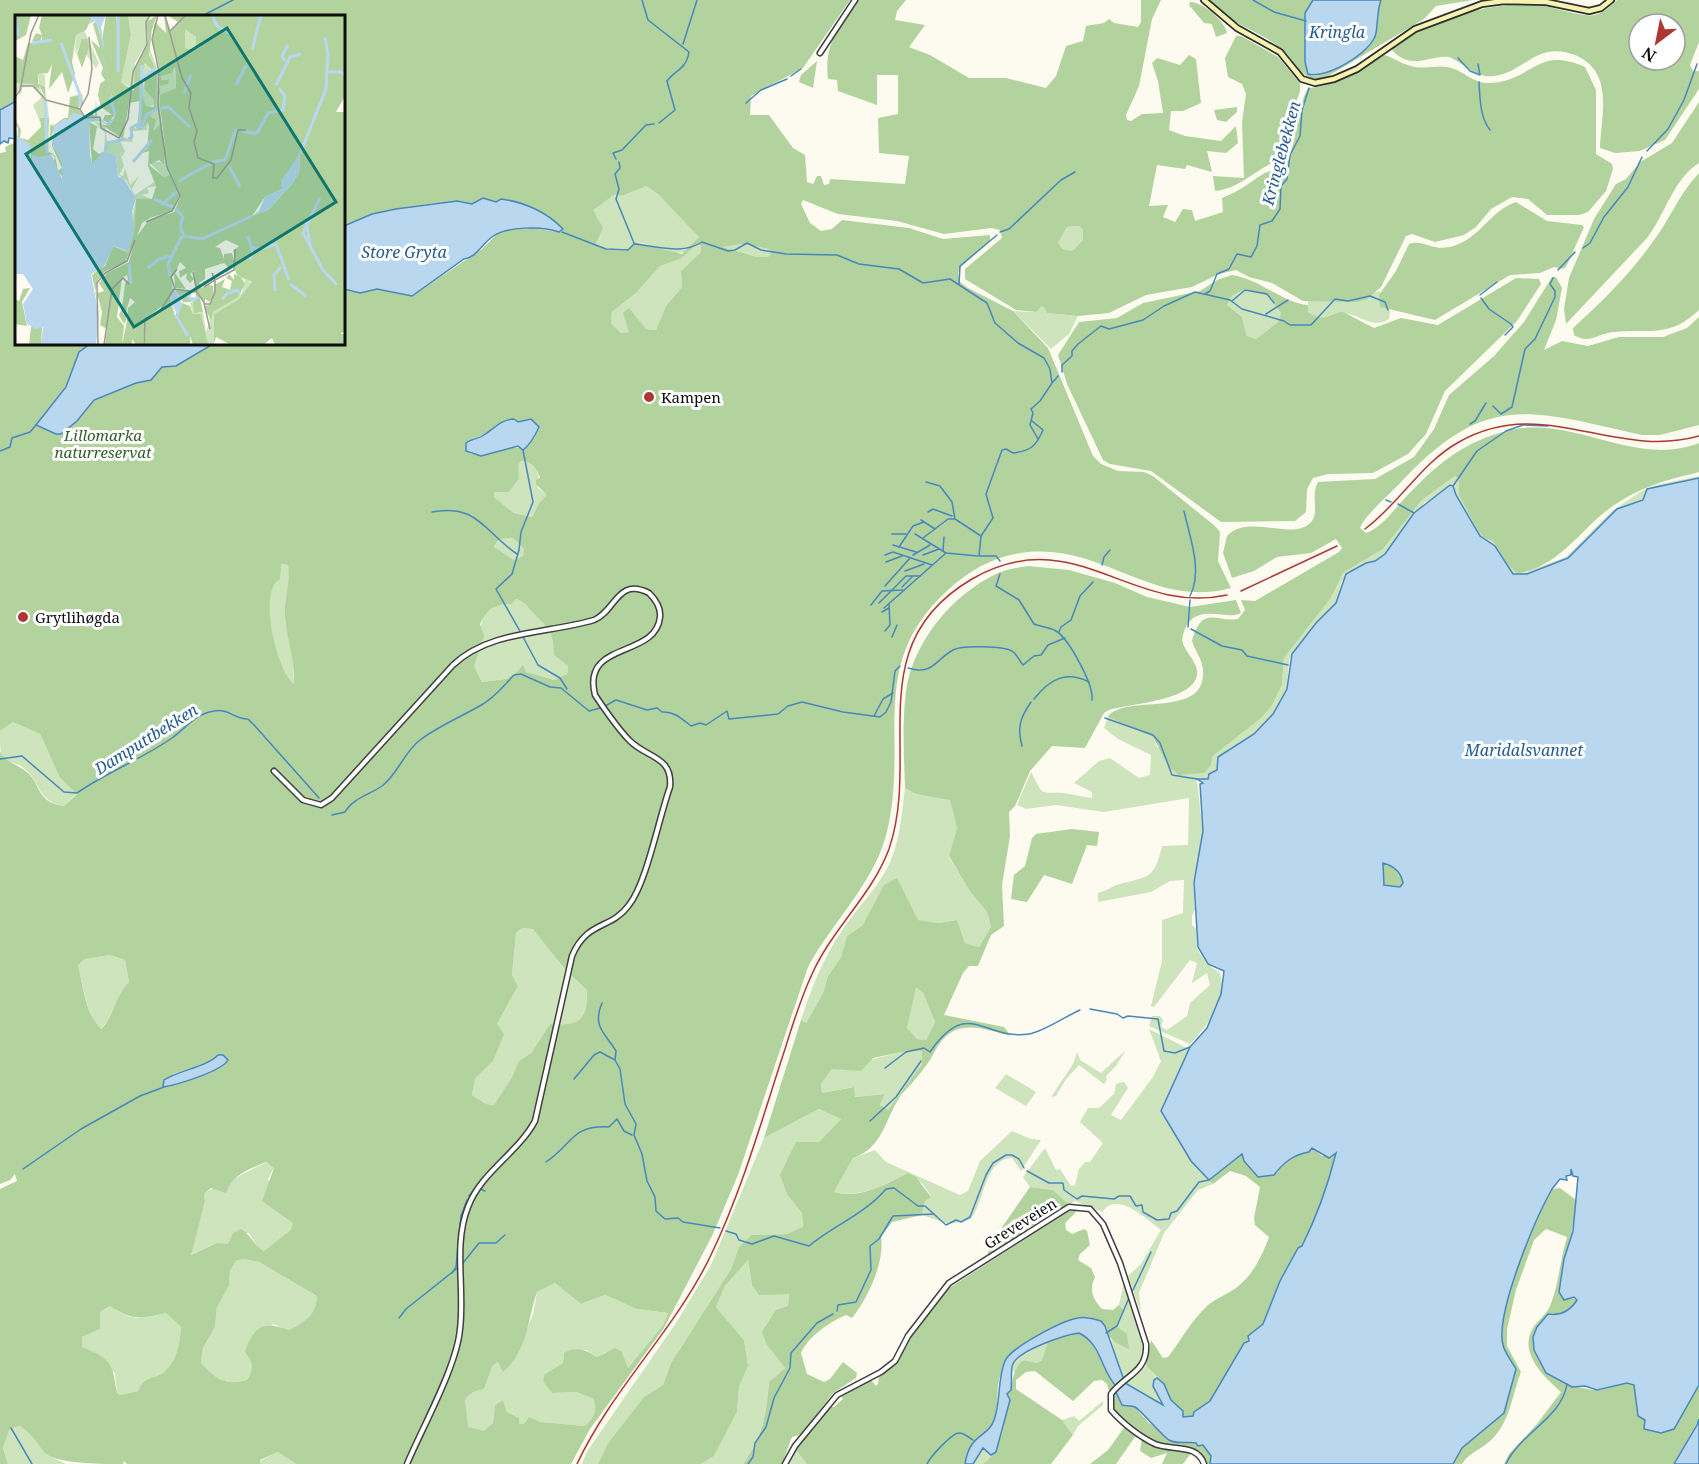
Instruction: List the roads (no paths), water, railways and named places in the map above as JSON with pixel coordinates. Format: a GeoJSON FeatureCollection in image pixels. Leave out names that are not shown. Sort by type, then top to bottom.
{"type":"FeatureCollection","features":[{"type":"Feature","properties":{"kind":"street"},"geometry":{"type":"LineString","coordinates":[[820,53],[855,0]]}},
{"type":"Feature","properties":{"kind":"street"},"geometry":{"type":"LineString","coordinates":[[1204,0],[1237,28],[1280,52],[1302,80],[1316,83],[1334,79],[1359,68],[1415,29],[1478,5],[1504,1],[1552,2],[1589,11],[1601,8],[1611,0]]}},
{"type":"Feature","properties":{"kind":"street"},"geometry":{"type":"LineString","coordinates":[[274,771],[303,800],[321,805],[332,798],[453,665],[473,649],[516,636],[594,620],[603,615],[618,595],[631,589],[649,593],[659,607],[660,620],[652,635],[604,659],[596,671],[593,687],[595,695],[628,739],[665,762],[669,772],[670,787],[633,900],[618,916],[583,936],[572,956],[535,1121],[524,1138],[476,1191],[467,1208],[461,1243],[460,1330],[451,1362],[407,1464]]}},
{"type":"Feature","properties":{"kind":"street","name":"Greveveien"},"geometry":{"type":"LineString","coordinates":[[785,1464],[795,1446],[837,1395],[881,1372],[895,1361],[908,1336],[950,1283],[1069,1207],[1090,1209],[1103,1224],[1142,1327],[1146,1358],[1139,1370],[1116,1388],[1109,1401],[1116,1415],[1154,1443],[1194,1451],[1204,1464]]}},
{"type":"Feature","properties":{"kind":"water","name":"Kringla"},"geometry":{"type":"Polygon","coordinates":[[[1313,0],[1381,0],[1373,40],[1358,56],[1347,63],[1316,75],[1308,74],[1305,62],[1305,13],[1313,0]]]}},
{"type":"Feature","properties":{"kind":"water"},"geometry":{"type":"Polygon","coordinates":[[[15,102],[15,139],[9,138],[8,143],[4,141],[0,144],[0,110],[15,102]]]}},
{"type":"Feature","properties":{"kind":"water","name":"Store Gryta"},"geometry":{"type":"Polygon","coordinates":[[[483,198],[496,202],[501,199],[527,205],[550,218],[563,229],[559,232],[525,228],[498,233],[472,256],[464,259],[412,296],[377,289],[360,293],[345,289],[345,226],[372,214],[396,209],[457,201],[472,204],[483,198]]]}},
{"type":"Feature","properties":{"kind":"water"},"geometry":{"type":"Polygon","coordinates":[[[89,345],[211,345],[176,366],[162,367],[151,380],[136,383],[94,400],[77,421],[61,434],[56,434],[36,425],[66,387],[79,352],[89,345]]]}},
{"type":"Feature","properties":{"kind":"water"},"geometry":{"type":"Polygon","coordinates":[[[514,419],[518,422],[531,419],[539,427],[523,450],[518,446],[481,456],[466,451],[466,443],[482,436],[501,423],[514,419]]]}},
{"type":"Feature","properties":{"kind":"water","name":"Maridalsvannet"},"geometry":{"type":"Polygon","coordinates":[[[1699,478],[1699,1385],[1674,1429],[1661,1433],[1644,1429],[1645,1420],[1638,1416],[1634,1385],[1627,1383],[1597,1390],[1585,1386],[1572,1387],[1546,1373],[1534,1350],[1533,1337],[1537,1327],[1548,1314],[1565,1312],[1577,1300],[1574,1297],[1564,1300],[1559,1292],[1564,1259],[1573,1231],[1578,1177],[1573,1176],[1571,1169],[1571,1175],[1566,1176],[1567,1180],[1560,1179],[1545,1203],[1527,1243],[1511,1290],[1502,1331],[1503,1345],[1516,1369],[1504,1413],[1462,1448],[1453,1464],[1210,1464],[1211,1456],[1203,1445],[1169,1440],[1135,1407],[1122,1405],[1115,1390],[1117,1387],[1097,1351],[1087,1338],[1079,1333],[1041,1345],[1021,1355],[1015,1361],[1012,1367],[1011,1390],[1007,1394],[1010,1400],[996,1452],[991,1455],[983,1448],[973,1464],[965,1464],[971,1446],[988,1430],[994,1420],[1005,1361],[1016,1349],[1038,1335],[1078,1318],[1101,1321],[1105,1326],[1125,1383],[1163,1405],[1153,1386],[1157,1378],[1164,1384],[1171,1400],[1183,1411],[1183,1417],[1193,1416],[1194,1412],[1210,1401],[1244,1343],[1249,1341],[1248,1336],[1263,1324],[1280,1281],[1298,1248],[1302,1246],[1326,1189],[1336,1153],[1329,1158],[1312,1148],[1309,1152],[1289,1160],[1274,1175],[1258,1177],[1244,1161],[1242,1154],[1209,1180],[1191,1161],[1161,1111],[1190,1047],[1207,1028],[1221,994],[1224,971],[1208,964],[1198,947],[1194,882],[1203,831],[1200,784],[1203,783],[1197,779],[1208,779],[1209,774],[1217,770],[1218,757],[1254,734],[1273,714],[1287,689],[1292,654],[1316,623],[1336,603],[1346,574],[1385,554],[1414,513],[1450,485],[1453,486],[1480,536],[1495,546],[1513,574],[1527,574],[1568,558],[1617,509],[1643,500],[1647,489],[1699,478]],[[1383,863],[1384,885],[1400,887],[1403,883],[1401,876],[1394,868],[1383,863]]]}},
{"type":"Feature","properties":{"kind":"water"},"geometry":{"type":"Polygon","coordinates":[[[218,1055],[223,1055],[228,1060],[217,1069],[163,1087],[164,1080],[207,1063],[218,1055]]]}},
{"type":"Feature","properties":{"kind":"water"},"geometry":{"type":"Polygon","coordinates":[[[1699,1419],[1699,1464],[1674,1464],[1697,1425],[1699,1419]]]}},
{"type":"Feature","properties":{"kind":"waterway"},"geometry":{"type":"LineString","coordinates":[[204,15],[233,0]]}},
{"type":"Feature","properties":{"kind":"waterway"},"geometry":{"type":"LineString","coordinates":[[642,0],[648,20],[689,52],[683,66],[667,81],[675,110],[659,123]]}},
{"type":"Feature","properties":{"kind":"waterway"},"geometry":{"type":"LineString","coordinates":[[683,44],[697,0]]}},
{"type":"Feature","properties":{"kind":"waterway"},"geometry":{"type":"LineString","coordinates":[[1253,0],[1274,12],[1306,21]]}},
{"type":"Feature","properties":{"kind":"waterway"},"geometry":{"type":"LineString","coordinates":[[1458,58],[1470,71],[1480,75],[1478,64]]}},
{"type":"Feature","properties":{"kind":"waterway"},"geometry":{"type":"LineString","coordinates":[[1647,151],[1668,129],[1684,100],[1697,64]]}},
{"type":"Feature","properties":{"kind":"waterway"},"geometry":{"type":"LineString","coordinates":[[791,76],[801,69]]}},
{"type":"Feature","properties":{"kind":"waterway"},"geometry":{"type":"LineString","coordinates":[[746,103],[761,90],[787,79]]}},
{"type":"Feature","properties":{"kind":"waterway"},"geometry":{"type":"LineString","coordinates":[[1479,82],[1482,114],[1490,130]]}},
{"type":"Feature","properties":{"kind":"waterway","name":"Kringlebekken"},"geometry":{"type":"LineString","coordinates":[[1205,294],[1210,291],[1217,274],[1229,269],[1237,254],[1251,257],[1257,246],[1260,225],[1272,221],[1280,209],[1281,186],[1287,179],[1290,155],[1300,136],[1302,110],[1309,88]]}},
{"type":"Feature","properties":{"kind":"waterway"},"geometry":{"type":"LineString","coordinates":[[616,159],[613,153],[622,150],[646,125],[654,124]]}},
{"type":"Feature","properties":{"kind":"waterway"},"geometry":{"type":"LineString","coordinates":[[1583,248],[1590,243],[1604,217],[1628,187],[1642,157]]}},
{"type":"Feature","properties":{"kind":"waterway"},"geometry":{"type":"LineString","coordinates":[[619,162],[620,168],[615,174],[619,189],[616,199],[634,243]]}},
{"type":"Feature","properties":{"kind":"waterway"},"geometry":{"type":"LineString","coordinates":[[1000,232],[1009,229],[1061,180],[1075,172]]}},
{"type":"Feature","properties":{"kind":"waterway"},"geometry":{"type":"LineString","coordinates":[[562,232],[606,249],[628,250],[634,244],[678,249],[695,246],[702,242],[728,251],[747,243],[761,250],[786,254],[837,255],[859,264],[899,269],[923,283],[950,279],[987,303],[995,323],[1018,343],[1044,358],[1050,369],[1052,383],[1040,401],[1031,409],[1033,413],[1030,425],[1038,439]]}},
{"type":"Feature","properties":{"kind":"waterway"},"geometry":{"type":"LineString","coordinates":[[959,284],[960,266],[997,235]]}},
{"type":"Feature","properties":{"kind":"waterway"},"geometry":{"type":"LineString","coordinates":[[1558,270],[1575,252]]}},
{"type":"Feature","properties":{"kind":"waterway"},"geometry":{"type":"LineString","coordinates":[[1493,406],[1501,414],[1512,407],[1525,349],[1535,339],[1555,297],[1555,291],[1550,284],[1553,278]]}},
{"type":"Feature","properties":{"kind":"waterway"},"geometry":{"type":"LineString","coordinates":[[1480,295],[1497,282]]}},
{"type":"Feature","properties":{"kind":"waterway"},"geometry":{"type":"LineString","coordinates":[[1232,301],[1245,290],[1267,294],[1274,303]]}},
{"type":"Feature","properties":{"kind":"waterway"},"geometry":{"type":"LineString","coordinates":[[1062,372],[1062,365],[1072,356],[1072,351],[1101,326],[1109,329],[1143,320],[1164,306],[1195,292],[1230,300],[1242,309],[1284,321],[1290,325],[1311,325],[1335,299],[1348,301],[1370,296],[1385,302],[1388,310]]}},
{"type":"Feature","properties":{"kind":"waterway"},"geometry":{"type":"LineString","coordinates":[[1481,298],[1489,309],[1513,327],[1505,335]]}},
{"type":"Feature","properties":{"kind":"waterway"},"geometry":{"type":"LineString","coordinates":[[1266,314],[1288,300]]}},
{"type":"Feature","properties":{"kind":"waterway","name":"Kringlebekken"},"geometry":{"type":"LineString","coordinates":[[1053,382],[1058,376]]}},
{"type":"Feature","properties":{"kind":"waterway"},"geometry":{"type":"LineString","coordinates":[[1470,424],[1475,421],[1486,403]]}},
{"type":"Feature","properties":{"kind":"waterway"},"geometry":{"type":"LineString","coordinates":[[1000,561],[996,556],[979,556],[981,536],[993,518],[986,494],[1002,450],[1006,449],[1013,453],[1024,451],[1038,440],[1043,430],[1032,421]]}},
{"type":"Feature","properties":{"kind":"waterway"},"geometry":{"type":"LineString","coordinates":[[0,451],[10,447],[12,438],[30,432],[36,425]]}},
{"type":"Feature","properties":{"kind":"waterway"},"geometry":{"type":"LineString","coordinates":[[1453,486],[1477,451],[1506,431],[1523,425],[1548,426]]}},
{"type":"Feature","properties":{"kind":"waterway"},"geometry":{"type":"LineString","coordinates":[[521,633],[496,589],[512,574],[519,550],[521,532],[533,502],[523,450]]}},
{"type":"Feature","properties":{"kind":"waterway"},"geometry":{"type":"LineString","coordinates":[[926,482],[940,486],[952,502],[955,519],[981,536]]}},
{"type":"Feature","properties":{"kind":"waterway"},"geometry":{"type":"LineString","coordinates":[[1386,500],[1391,502]]}},
{"type":"Feature","properties":{"kind":"waterway"},"geometry":{"type":"LineString","coordinates":[[1398,504],[1414,513]]}},
{"type":"Feature","properties":{"kind":"waterway"},"geometry":{"type":"LineString","coordinates":[[928,512],[933,509],[952,516]]}},
{"type":"Feature","properties":{"kind":"waterway"},"geometry":{"type":"LineString","coordinates":[[432,512],[448,510],[471,516],[517,554]]}},
{"type":"Feature","properties":{"kind":"waterway"},"geometry":{"type":"LineString","coordinates":[[1184,511],[1195,565],[1194,586],[1190,596]]}},
{"type":"Feature","properties":{"kind":"waterway"},"geometry":{"type":"LineString","coordinates":[[923,538],[948,519],[954,519]]}},
{"type":"Feature","properties":{"kind":"waterway"},"geometry":{"type":"LineString","coordinates":[[921,520],[935,529]]}},
{"type":"Feature","properties":{"kind":"waterway"},"geometry":{"type":"LineString","coordinates":[[899,547],[913,526],[924,522]]}},
{"type":"Feature","properties":{"kind":"waterway"},"geometry":{"type":"LineString","coordinates":[[892,534],[906,534]]}},
{"type":"Feature","properties":{"kind":"waterway"},"geometry":{"type":"LineString","coordinates":[[915,534],[946,553],[978,556]]}},
{"type":"Feature","properties":{"kind":"waterway"},"geometry":{"type":"LineString","coordinates":[[943,551],[944,537]]}},
{"type":"Feature","properties":{"kind":"waterway"},"geometry":{"type":"LineString","coordinates":[[893,545],[916,552]]}},
{"type":"Feature","properties":{"kind":"waterway"},"geometry":{"type":"LineString","coordinates":[[913,555],[930,545]]}},
{"type":"Feature","properties":{"kind":"waterway"},"geometry":{"type":"LineString","coordinates":[[923,555],[939,549]]}},
{"type":"Feature","properties":{"kind":"waterway"},"geometry":{"type":"LineString","coordinates":[[1102,565],[1104,557],[1110,550]]}},
{"type":"Feature","properties":{"kind":"waterway"},"geometry":{"type":"LineString","coordinates":[[885,555],[893,552],[932,565]]}},
{"type":"Feature","properties":{"kind":"waterway"},"geometry":{"type":"LineString","coordinates":[[884,608],[946,553]]}},
{"type":"Feature","properties":{"kind":"waterway"},"geometry":{"type":"LineString","coordinates":[[886,562],[902,556]]}},
{"type":"Feature","properties":{"kind":"waterway"},"geometry":{"type":"LineString","coordinates":[[885,586],[910,558]]}},
{"type":"Feature","properties":{"kind":"waterway"},"geometry":{"type":"LineString","coordinates":[[905,571],[924,564]]}},
{"type":"Feature","properties":{"kind":"waterway"},"geometry":{"type":"LineString","coordinates":[[1000,574],[996,586],[1019,600],[1034,624],[1056,631],[1074,652],[1089,684],[1092,700]]}},
{"type":"Feature","properties":{"kind":"waterway"},"geometry":{"type":"LineString","coordinates":[[879,603],[906,576],[920,576]]}},
{"type":"Feature","properties":{"kind":"waterway"},"geometry":{"type":"LineString","coordinates":[[902,587],[912,577]]}},
{"type":"Feature","properties":{"kind":"waterway"},"geometry":{"type":"LineString","coordinates":[[1059,632],[1061,627],[1071,620],[1080,596],[1093,582]]}},
{"type":"Feature","properties":{"kind":"waterway"},"geometry":{"type":"LineString","coordinates":[[871,605],[882,591],[903,590]]}},
{"type":"Feature","properties":{"kind":"waterway"},"geometry":{"type":"LineString","coordinates":[[1188,627],[1190,600]]}},
{"type":"Feature","properties":{"kind":"waterway"},"geometry":{"type":"LineString","coordinates":[[885,631],[890,625],[889,604]]}},
{"type":"Feature","properties":{"kind":"waterway"},"geometry":{"type":"LineString","coordinates":[[882,612],[889,608]]}},
{"type":"Feature","properties":{"kind":"waterway"},"geometry":{"type":"LineString","coordinates":[[892,637],[897,625]]}},
{"type":"Feature","properties":{"kind":"waterway"},"geometry":{"type":"LineString","coordinates":[[1191,629],[1222,646],[1242,650],[1247,656],[1288,665]]}},
{"type":"Feature","properties":{"kind":"waterway"},"geometry":{"type":"LineString","coordinates":[[523,637],[538,665],[560,678],[567,689]]}},
{"type":"Feature","properties":{"kind":"waterway","name":"Damputtbekken"},"geometry":{"type":"LineString","coordinates":[[908,668],[923,670],[934,665],[953,650],[973,647],[1007,649],[1016,654],[1023,665],[1034,656],[1041,655],[1048,645],[1065,638]]}},
{"type":"Feature","properties":{"kind":"waterway","name":"Damputtbekken"},"geometry":{"type":"LineString","coordinates":[[605,706],[616,700],[647,710],[657,708],[662,712],[678,716],[691,726],[700,723],[706,725],[727,711],[729,719],[778,714],[788,706],[802,702],[843,712],[880,717],[886,712],[891,702],[895,671],[900,666]]}},
{"type":"Feature","properties":{"kind":"waterway","name":"Damputtbekken"},"geometry":{"type":"LineString","coordinates":[[332,815],[345,812],[357,800],[382,786],[414,745],[435,730],[487,701],[500,691],[514,675],[521,674],[550,687],[561,688],[589,711],[600,708]]}},
{"type":"Feature","properties":{"kind":"waterway"},"geometry":{"type":"LineString","coordinates":[[1034,699],[1058,679],[1072,677],[1089,682]]}},
{"type":"Feature","properties":{"kind":"waterway","name":"Damputtbekken"},"geometry":{"type":"LineString","coordinates":[[874,716],[883,699],[893,693]]}},
{"type":"Feature","properties":{"kind":"waterway"},"geometry":{"type":"LineString","coordinates":[[1022,746],[1020,723],[1031,702]]}},
{"type":"Feature","properties":{"kind":"waterway","name":"Damputtbekken"},"geometry":{"type":"LineString","coordinates":[[0,759],[22,756],[64,792],[77,793],[100,778],[161,746],[196,718],[207,713],[228,712],[248,719],[319,798]]}},
{"type":"Feature","properties":{"kind":"waterway"},"geometry":{"type":"LineString","coordinates":[[1105,718],[1153,735],[1160,743],[1172,775],[1197,779]]}},
{"type":"Feature","properties":{"kind":"waterway"},"geometry":{"type":"LineString","coordinates":[[602,1003],[599,1011],[599,1024],[616,1051],[615,1060],[620,1069],[625,1104],[636,1124],[634,1135],[642,1154],[647,1181],[655,1197],[656,1211],[665,1219],[678,1218],[683,1222],[720,1228]]}},
{"type":"Feature","properties":{"kind":"waterway"},"geometry":{"type":"LineString","coordinates":[[1090,1009],[1117,1014],[1123,1018],[1128,1016],[1158,1019],[1164,1051],[1175,1053],[1190,1047]]}},
{"type":"Feature","properties":{"kind":"waterway"},"geometry":{"type":"LineString","coordinates":[[885,1068],[906,1052],[924,1048],[930,1052],[944,1035],[955,1027],[966,1024],[977,1025],[1000,1032],[1029,1034],[1080,1010]]}},
{"type":"Feature","properties":{"kind":"waterway"},"geometry":{"type":"LineString","coordinates":[[574,1079],[594,1055],[600,1052],[615,1060]]}},
{"type":"Feature","properties":{"kind":"waterway"},"geometry":{"type":"LineString","coordinates":[[870,1121],[896,1097],[921,1061]]}},
{"type":"Feature","properties":{"kind":"waterway"},"geometry":{"type":"LineString","coordinates":[[23,1169],[81,1129],[140,1096],[164,1087]]}},
{"type":"Feature","properties":{"kind":"waterway"},"geometry":{"type":"LineString","coordinates":[[546,1162],[579,1132],[596,1127],[609,1127],[617,1119],[624,1131],[632,1135]]}},
{"type":"Feature","properties":{"kind":"waterway"},"geometry":{"type":"LineString","coordinates":[[726,1231],[736,1234],[739,1240],[752,1244],[774,1236],[809,1246],[859,1213],[886,1189],[894,1188],[918,1206],[925,1206],[946,1225],[956,1220],[961,1222],[970,1217],[993,1163],[1006,1155],[1012,1155],[1019,1159],[1024,1168]]}},
{"type":"Feature","properties":{"kind":"waterway"},"geometry":{"type":"LineString","coordinates":[[1027,1171],[1049,1183],[1063,1183],[1064,1190],[1077,1199],[1082,1196],[1114,1199],[1119,1196],[1130,1196],[1136,1206],[1142,1205],[1143,1212],[1157,1220],[1169,1219],[1171,1213],[1177,1211],[1199,1182],[1209,1180]]}},
{"type":"Feature","properties":{"kind":"waterway"},"geometry":{"type":"LineString","coordinates":[[469,1196],[476,1187]]}},
{"type":"Feature","properties":{"kind":"waterway"},"geometry":{"type":"LineString","coordinates":[[480,1189],[485,1191]]}},
{"type":"Feature","properties":{"kind":"waterway"},"geometry":{"type":"LineString","coordinates":[[452,1273],[456,1267],[461,1216],[467,1200]]}},
{"type":"Feature","properties":{"kind":"waterway"},"geometry":{"type":"LineString","coordinates":[[837,1311],[838,1305],[856,1302],[871,1270],[870,1246],[879,1239],[893,1216],[934,1214]]}},
{"type":"Feature","properties":{"kind":"waterway"},"geometry":{"type":"LineString","coordinates":[[463,1263],[479,1243],[496,1243],[505,1235]]}},
{"type":"Feature","properties":{"kind":"waterway"},"geometry":{"type":"LineString","coordinates":[[1133,1290],[1151,1252]]}},
{"type":"Feature","properties":{"kind":"waterway"},"geometry":{"type":"LineString","coordinates":[[399,1318],[406,1309],[460,1266]]}},
{"type":"Feature","properties":{"kind":"waterway"},"geometry":{"type":"LineString","coordinates":[[1106,1333],[1117,1326],[1129,1298]]}},
{"type":"Feature","properties":{"kind":"waterway"},"geometry":{"type":"LineString","coordinates":[[748,1464],[753,1457],[755,1443],[766,1427],[774,1398],[790,1368],[791,1353],[817,1323],[833,1314]]}},
{"type":"Feature","properties":{"kind":"waterway"},"geometry":{"type":"LineString","coordinates":[[1506,1464],[1520,1444],[1557,1407],[1567,1384]]}},
{"type":"Feature","properties":{"kind":"waterway"},"geometry":{"type":"LineString","coordinates":[[11,1428],[32,1464]]}},
{"type":"Feature","properties":{"kind":"waterway"},"geometry":{"type":"LineString","coordinates":[[927,1464],[932,1456],[956,1434],[963,1434],[973,1440]]}},
{"type":"Feature","properties":{"kind":"railway"},"geometry":{"type":"LineString","coordinates":[[1365,529],[1378,519],[1445,451],[1459,442],[1490,429],[1520,424],[1549,425],[1637,440],[1667,441],[1699,436]]}},
{"type":"Feature","properties":{"kind":"railway"},"geometry":{"type":"LineString","coordinates":[[1241,591],[1337,546]]}},
{"type":"Feature","properties":{"kind":"railway"},"geometry":{"type":"LineString","coordinates":[[577,1464],[607,1410],[679,1310],[710,1257],[742,1181],[794,1020],[809,981],[821,956],[882,866],[889,849],[897,813],[900,776],[900,703],[905,668],[916,636],[937,606],[972,579],[1008,564],[1041,560],[1072,564],[1161,593],[1192,598],[1227,595]]}},
{"type":"Feature","properties":{"kind":"place","name":"Kampen"},"geometry":{"type":"Point","coordinates":[649,397]}},
{"type":"Feature","properties":{"kind":"place","name":"Grytlihøgda"},"geometry":{"type":"Point","coordinates":[23,617]}},
{"type":"Feature","properties":{"kind":"park label","name":"Lillomarka naturreservat"},"geometry":{"type":"Point","coordinates":[103,444]}}]}
